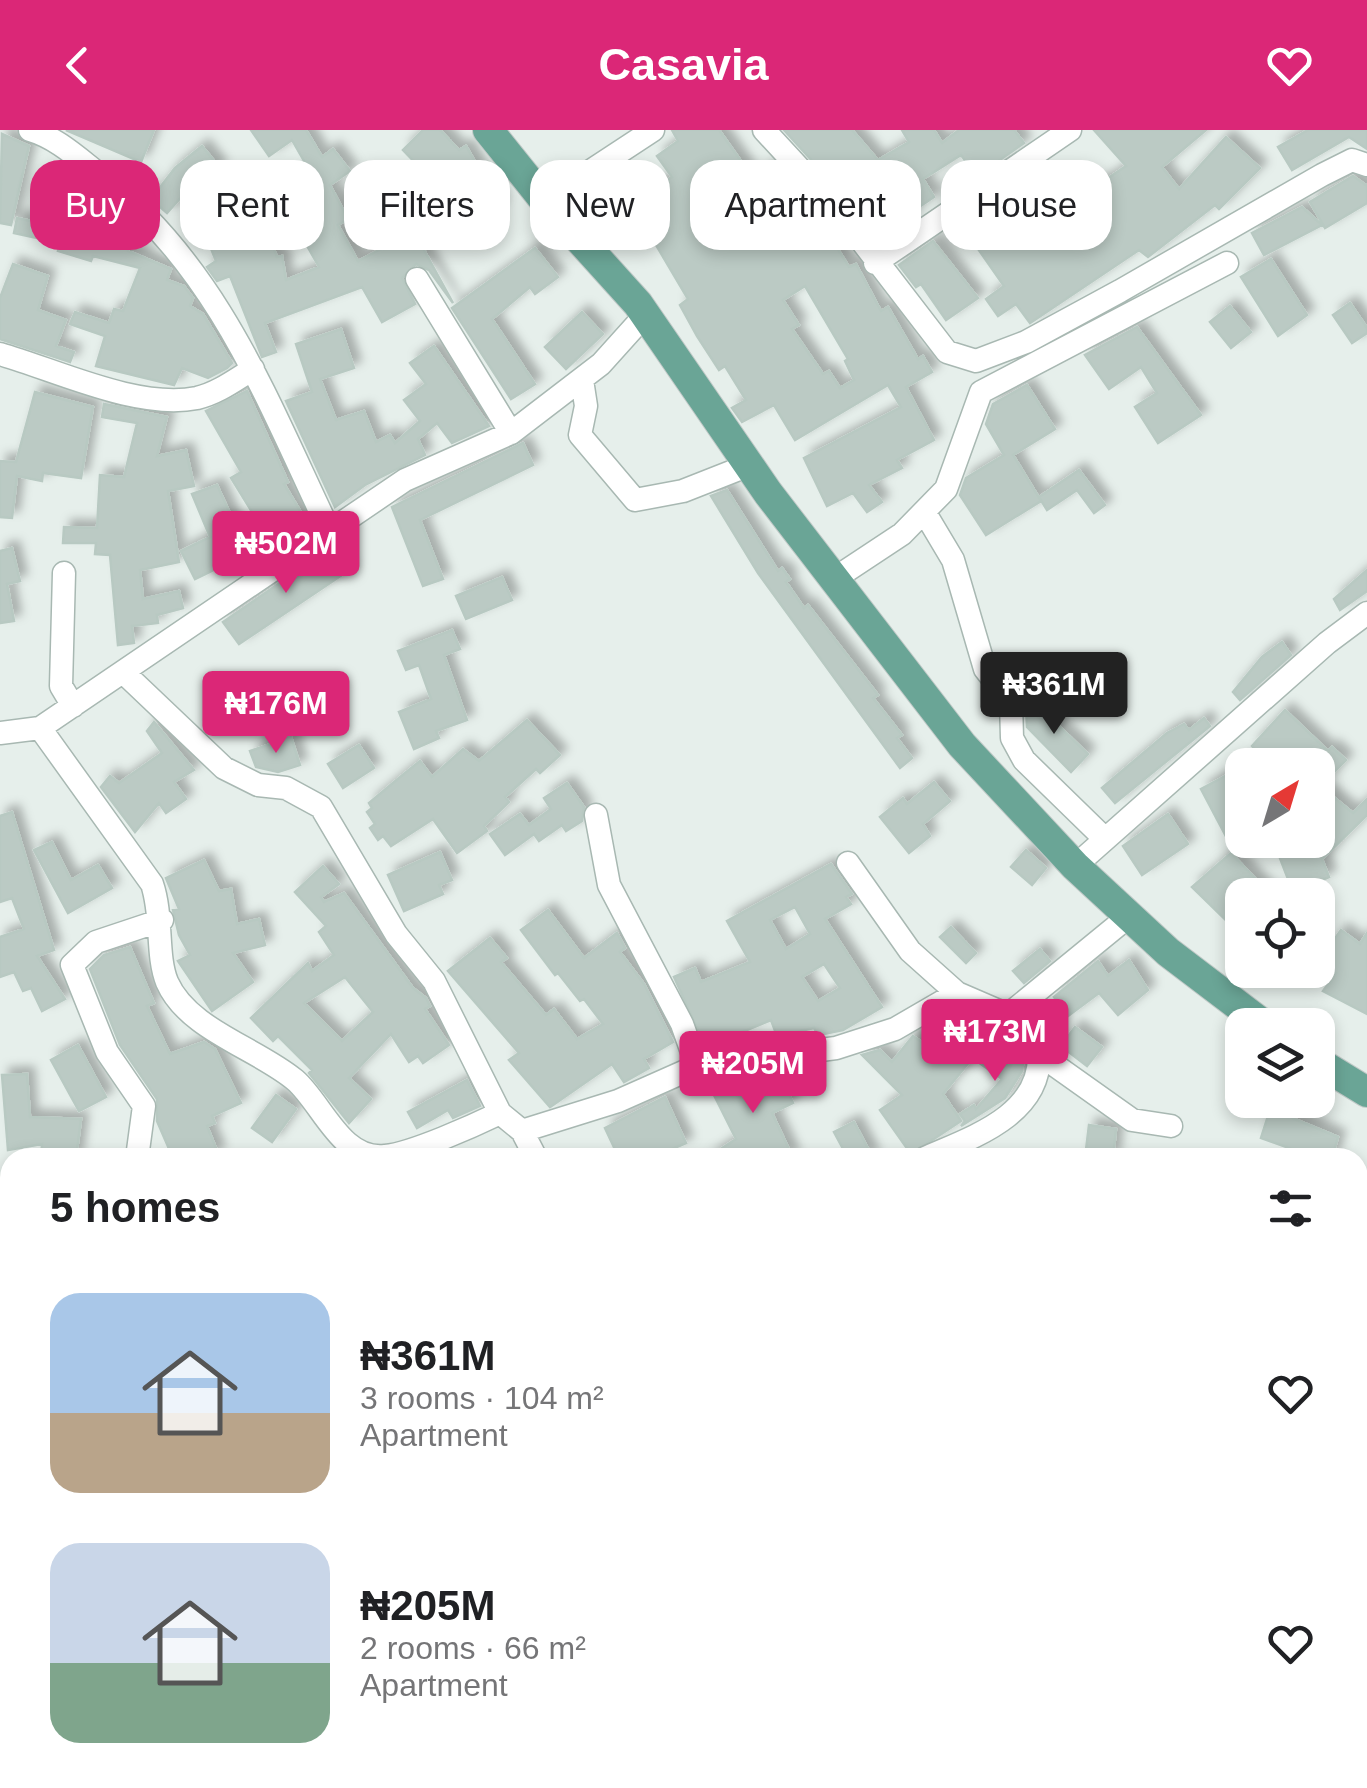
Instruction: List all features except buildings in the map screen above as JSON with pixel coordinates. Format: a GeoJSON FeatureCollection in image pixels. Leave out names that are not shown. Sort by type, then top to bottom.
{"type":"FeatureCollection","features":[{"type":"Feature","properties":{"kind":"main road"},"geometry":{"type":"LineString","coordinates":[[488,130],[530,182]]}},
{"type":"Feature","properties":{"kind":"main road"},"geometry":{"type":"LineString","coordinates":[[589,250],[646,314],[749,465],[962,746],[1075,866],[1129,916],[1243,1008]]}},
{"type":"Feature","properties":{"kind":"main road"},"geometry":{"type":"LineString","coordinates":[[1335,1072],[1367,1092]]}},
{"type":"Feature","properties":{"kind":"street"},"geometry":{"type":"LineString","coordinates":[[30,130],[58,143],[155,220],[228,321],[330,530]]}},
{"type":"Feature","properties":{"kind":"street"},"geometry":{"type":"LineString","coordinates":[[608,160],[654,130]]}},
{"type":"Feature","properties":{"kind":"street"},"geometry":{"type":"LineString","coordinates":[[764,130],[837,209],[946,352],[976,362],[1026,342],[1322,175],[1352,160],[1367,165]]}},
{"type":"Feature","properties":{"kind":"street"},"geometry":{"type":"LineString","coordinates":[[875,263],[1045,137],[1070,130]]}},
{"type":"Feature","properties":{"kind":"street"},"geometry":{"type":"LineString","coordinates":[[834,579],[925,513],[946,488],[981,392],[1226,263]]}},
{"type":"Feature","properties":{"kind":"street"},"geometry":{"type":"LineString","coordinates":[[417,279],[511,433]]}},
{"type":"Feature","properties":{"kind":"street"},"geometry":{"type":"LineString","coordinates":[[0,733],[40,728],[405,480],[511,433],[582,380],[646,314]]}},
{"type":"Feature","properties":{"kind":"street"},"geometry":{"type":"LineString","coordinates":[[0,354],[72,381],[166,398],[195,398],[223,388],[253,369]]}},
{"type":"Feature","properties":{"kind":"street"},"geometry":{"type":"LineString","coordinates":[[582,380],[586,406],[580,435],[616,483],[635,500],[642,502],[682,491],[749,465]]}},
{"type":"Feature","properties":{"kind":"street"},"geometry":{"type":"LineString","coordinates":[[925,513],[952,560],[985,669],[1011,702],[1012,738],[1024,760],[1104,838]]}},
{"type":"Feature","properties":{"kind":"street"},"geometry":{"type":"LineString","coordinates":[[64,573],[61,686],[73,706]]}},
{"type":"Feature","properties":{"kind":"street"},"geometry":{"type":"LineString","coordinates":[[1075,866],[1327,642],[1367,614]]}},
{"type":"Feature","properties":{"kind":"street"},"geometry":{"type":"LineString","coordinates":[[123,672],[224,768],[258,785],[286,788],[321,807],[396,934],[434,981],[500,1113],[522,1131],[531,1148]]}},
{"type":"Feature","properties":{"kind":"street"},"geometry":{"type":"LineString","coordinates":[[40,728],[145,873],[162,920],[164,969],[176,995],[222,1033],[296,1080],[349,1145],[359,1148]]}},
{"type":"Feature","properties":{"kind":"street"},"geometry":{"type":"LineString","coordinates":[[596,815],[609,885],[682,1024],[696,1066]]}},
{"type":"Feature","properties":{"kind":"street"},"geometry":{"type":"LineString","coordinates":[[848,863],[910,950],[957,994],[1008,1016],[1039,1054],[1132,1120],[1170,1126]]}},
{"type":"Feature","properties":{"kind":"street"},"geometry":{"type":"LineString","coordinates":[[1008,1016],[1129,916]]}},
{"type":"Feature","properties":{"kind":"street"},"geometry":{"type":"LineString","coordinates":[[138,1148],[144,1106],[107,1052],[72,965],[96,942],[162,920]]}},
{"type":"Feature","properties":{"kind":"street"},"geometry":{"type":"LineString","coordinates":[[522,1131],[618,1101],[696,1066],[836,1048],[895,1029],[957,994]]}},
{"type":"Feature","properties":{"kind":"street"},"geometry":{"type":"LineString","coordinates":[[946,1148],[1007,1118],[1032,1083],[1039,1054]]}},
{"type":"Feature","properties":{"kind":"street"},"geometry":{"type":"LineString","coordinates":[[406,1148],[500,1113]]}}]}
